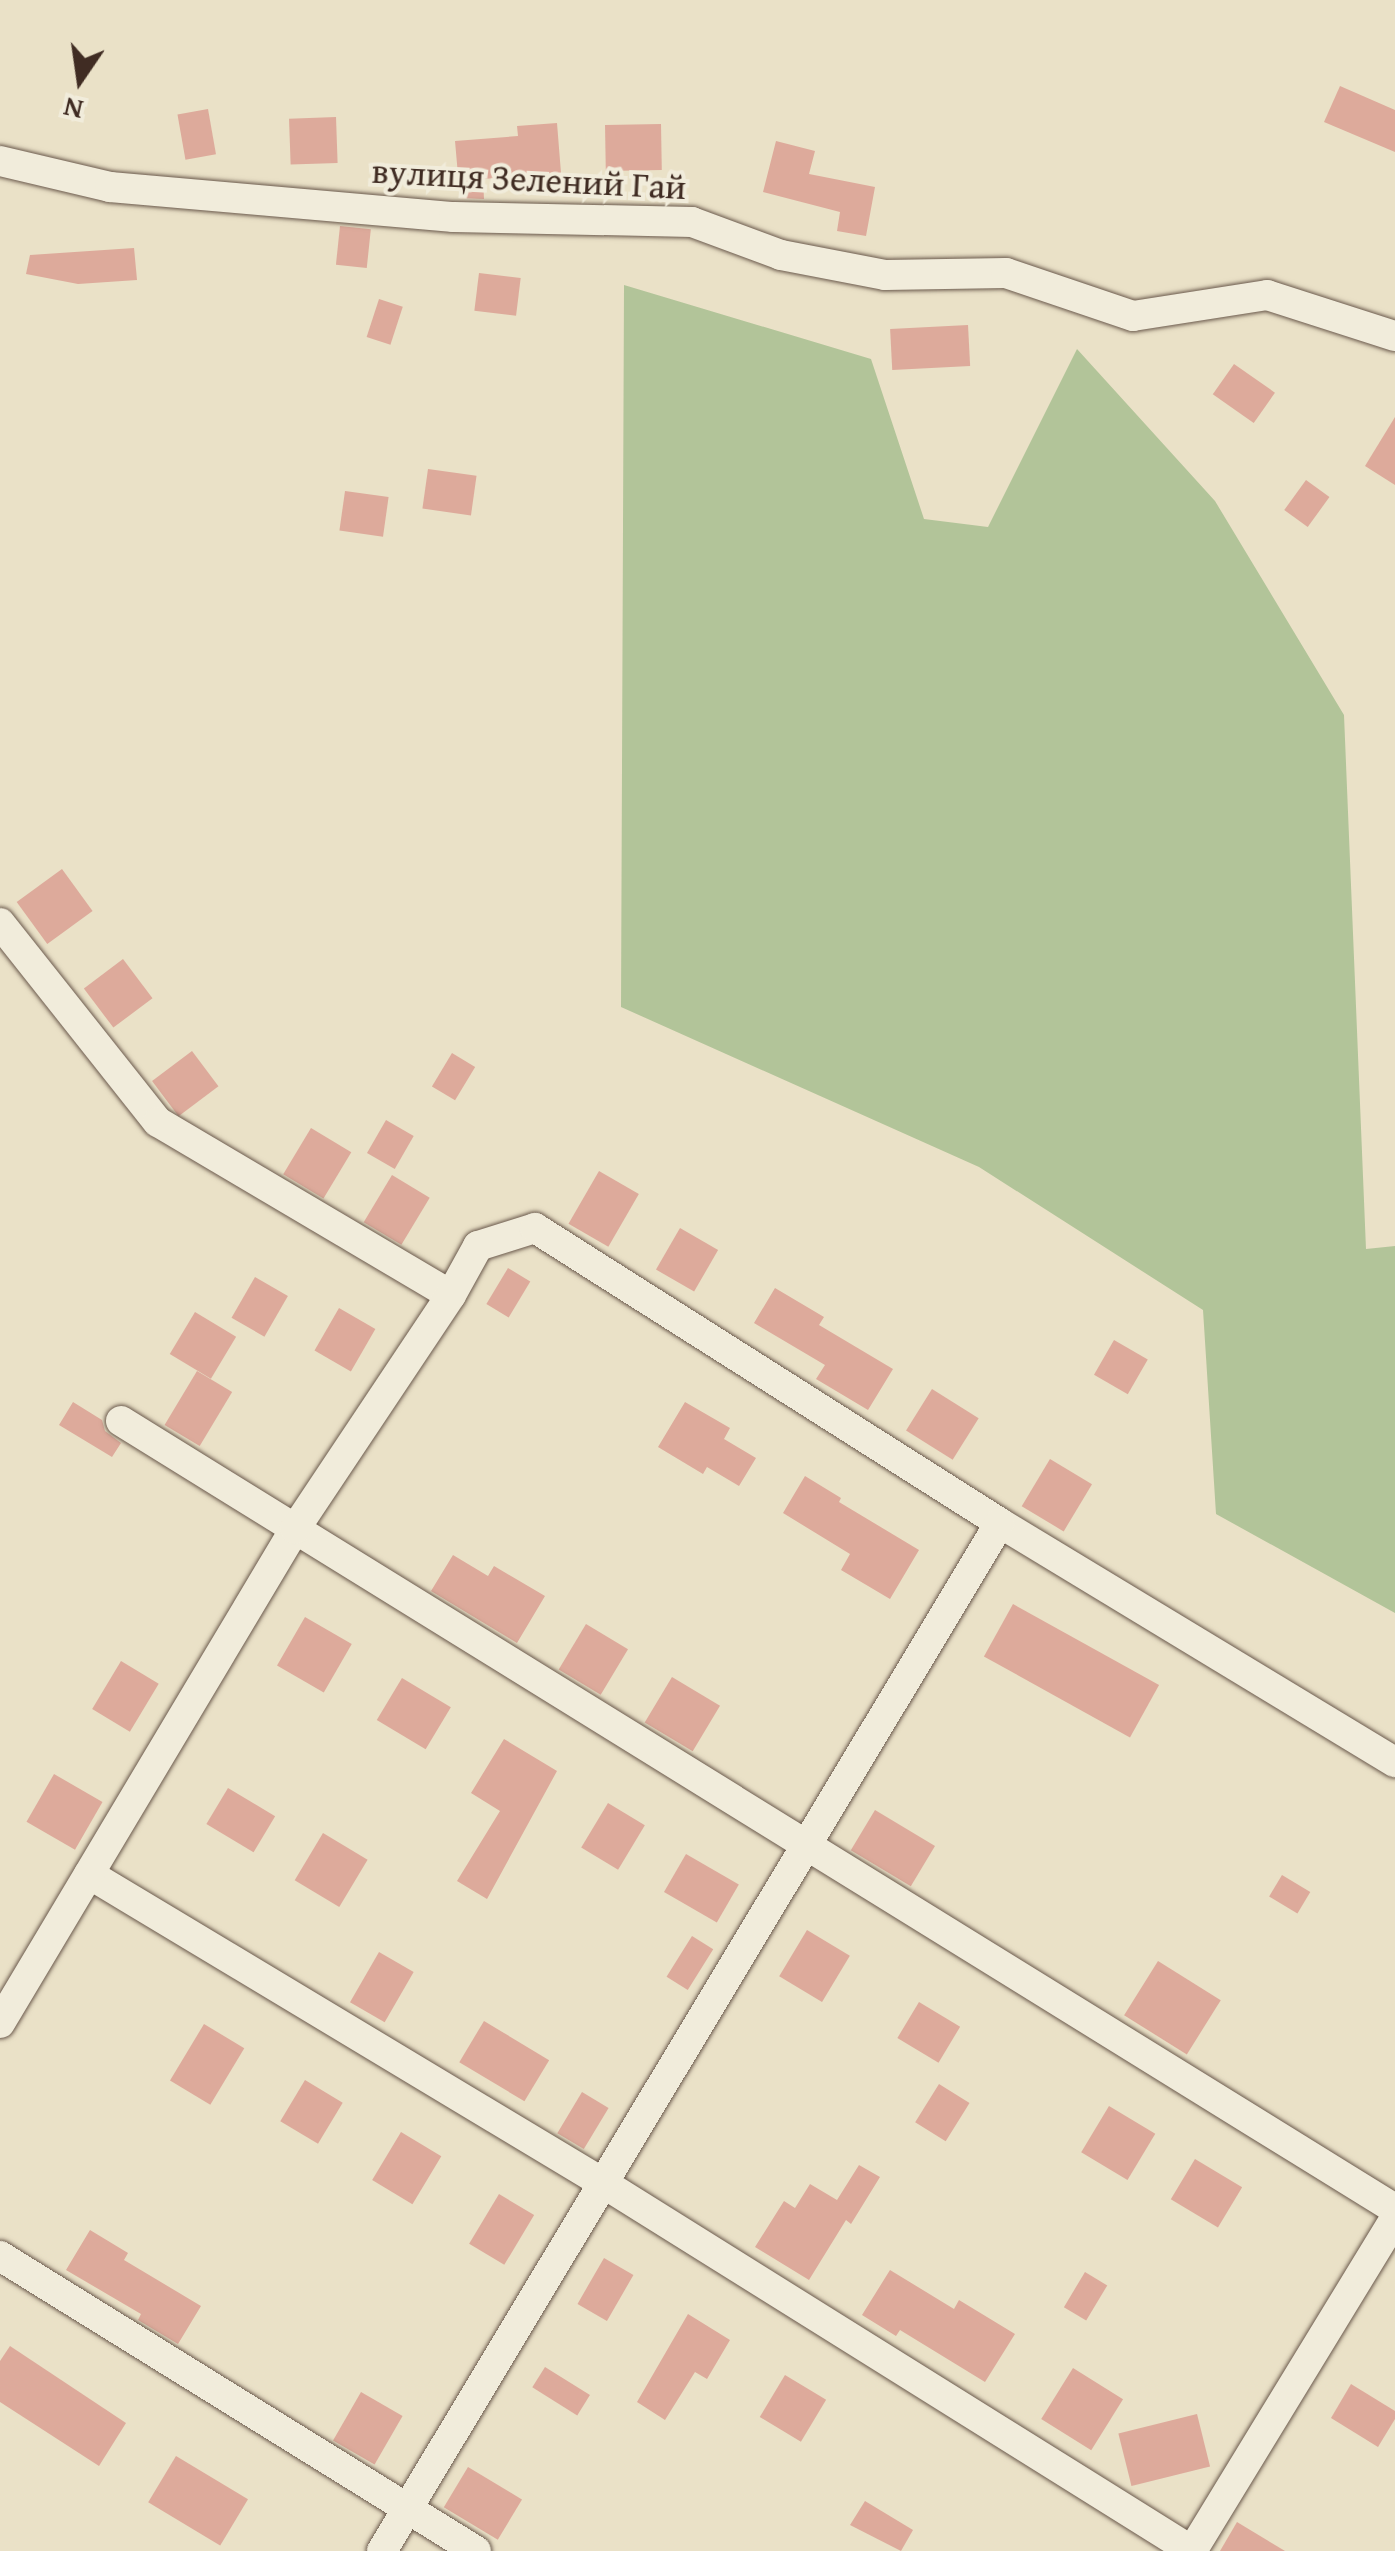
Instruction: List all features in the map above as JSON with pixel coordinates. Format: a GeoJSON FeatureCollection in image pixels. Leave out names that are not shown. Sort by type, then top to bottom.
{"type":"FeatureCollection","features":[{"type":"Feature","properties":{"kind":"street","name":"вулиця Зелений Гай"},"geometry":{"type":"LineString","coordinates":[[0,161],[129,188],[454,217],[692,222],[781,255],[885,274],[1006,273],[1133,316],[1268,295],[1395,336]]}},
{"type":"Feature","properties":{"kind":"street"},"geometry":{"type":"LineString","coordinates":[[0,923],[158,1122],[451,1295]]}},
{"type":"Feature","properties":{"kind":"street"},"geometry":{"type":"LineString","coordinates":[[0,2023],[295,1529],[451,1295],[478,1246],[535,1228],[1000,1523],[1395,1762]]}},
{"type":"Feature","properties":{"kind":"street"},"geometry":{"type":"LineString","coordinates":[[121,1421],[1395,2209]]}},
{"type":"Feature","properties":{"kind":"street"},"geometry":{"type":"LineString","coordinates":[[382,2551],[1000,1523]]}},
{"type":"Feature","properties":{"kind":"street"},"geometry":{"type":"LineString","coordinates":[[89,1874],[603,2183],[1192,2551],[1395,2219]]}},
{"type":"Feature","properties":{"kind":"street"},"geometry":{"type":"LineString","coordinates":[[0,2256],[476,2551]]}},
{"type":"Feature","properties":{"kind":"green space"},"geometry":{"type":"Polygon","coordinates":[[[624,285],[871,359],[924,519],[988,527],[1077,349],[1215,501],[1344,715],[1366,1249],[1395,1246],[1395,1613],[1216,1514],[1203,1310],[979,1167],[621,1007],[624,285]]]}},
{"type":"Feature","properties":{"kind":"building"},"geometry":{"type":"Polygon","coordinates":[[[1340,86],[1395,110],[1395,152],[1324,122],[1340,86]]]}},
{"type":"Feature","properties":{"kind":"building"},"geometry":{"type":"Polygon","coordinates":[[[208,109],[216,154],[185,160],[177,114],[208,109]]]}},
{"type":"Feature","properties":{"kind":"building"},"geometry":{"type":"Polygon","coordinates":[[[336,117],[338,163],[291,165],[289,119],[336,117]]]}},
{"type":"Feature","properties":{"kind":"building"},"geometry":{"type":"Polygon","coordinates":[[[557,123],[561,173],[483,179],[484,199],[460,198],[455,141],[518,136],[517,126],[557,123]]]}},
{"type":"Feature","properties":{"kind":"building"},"geometry":{"type":"Polygon","coordinates":[[[661,124],[662,170],[606,171],[605,125],[661,124]]]}},
{"type":"Feature","properties":{"kind":"building"},"geometry":{"type":"Polygon","coordinates":[[[776,141],[815,151],[809,174],[875,187],[866,236],[837,231],[840,212],[763,192],[776,141]]]}},
{"type":"Feature","properties":{"kind":"building"},"geometry":{"type":"Polygon","coordinates":[[[340,226],[371,229],[367,268],[336,265],[340,226]]]}},
{"type":"Feature","properties":{"kind":"building"},"geometry":{"type":"Polygon","coordinates":[[[134,248],[137,280],[78,284],[26,274],[30,255],[134,248]]]}},
{"type":"Feature","properties":{"kind":"building"},"geometry":{"type":"Polygon","coordinates":[[[479,273],[521,278],[516,316],[474,311],[479,273]]]}},
{"type":"Feature","properties":{"kind":"building"},"geometry":{"type":"Polygon","coordinates":[[[379,299],[403,307],[390,345],[367,337],[379,299]]]}},
{"type":"Feature","properties":{"kind":"building"},"geometry":{"type":"Polygon","coordinates":[[[968,325],[970,366],[892,370],[890,329],[968,325]]]}},
{"type":"Feature","properties":{"kind":"building"},"geometry":{"type":"Polygon","coordinates":[[[1234,364],[1275,393],[1254,423],[1213,394],[1234,364]]]}},
{"type":"Feature","properties":{"kind":"building"},"geometry":{"type":"Polygon","coordinates":[[[1395,417],[1395,485],[1365,466],[1395,417]]]}},
{"type":"Feature","properties":{"kind":"building"},"geometry":{"type":"Polygon","coordinates":[[[428,469],[477,476],[471,515],[422,509],[428,469]]]}},
{"type":"Feature","properties":{"kind":"building"},"geometry":{"type":"Polygon","coordinates":[[[1306,480],[1329,497],[1308,527],[1284,510],[1306,480]]]}},
{"type":"Feature","properties":{"kind":"building"},"geometry":{"type":"Polygon","coordinates":[[[345,491],[389,497],[383,537],[339,531],[345,491]]]}},
{"type":"Feature","properties":{"kind":"building"},"geometry":{"type":"Polygon","coordinates":[[[62,869],[93,911],[47,944],[17,902],[62,869]]]}},
{"type":"Feature","properties":{"kind":"building"},"geometry":{"type":"Polygon","coordinates":[[[123,959],[152,998],[113,1028],[84,988],[123,959]]]}},
{"type":"Feature","properties":{"kind":"building"},"geometry":{"type":"Polygon","coordinates":[[[192,1051],[218,1086],[179,1116],[152,1081],[192,1051]]]}},
{"type":"Feature","properties":{"kind":"building"},"geometry":{"type":"Polygon","coordinates":[[[452,1053],[475,1067],[455,1100],[432,1086],[452,1053]]]}},
{"type":"Feature","properties":{"kind":"building"},"geometry":{"type":"Polygon","coordinates":[[[386,1120],[414,1136],[395,1169],[367,1153],[386,1120]]]}},
{"type":"Feature","properties":{"kind":"building"},"geometry":{"type":"Polygon","coordinates":[[[311,1128],[351,1152],[323,1198],[283,1174],[311,1128]]]}},
{"type":"Feature","properties":{"kind":"building"},"geometry":{"type":"Polygon","coordinates":[[[599,1171],[639,1194],[608,1247],[568,1224],[599,1171]]]}},
{"type":"Feature","properties":{"kind":"building"},"geometry":{"type":"Polygon","coordinates":[[[392,1175],[430,1198],[401,1245],[364,1222],[392,1175]]]}},
{"type":"Feature","properties":{"kind":"building"},"geometry":{"type":"Polygon","coordinates":[[[680,1228],[718,1250],[694,1292],[656,1270],[680,1228]]]}},
{"type":"Feature","properties":{"kind":"building"},"geometry":{"type":"Polygon","coordinates":[[[508,1268],[530,1281],[509,1317],[486,1304],[508,1268]]]}},
{"type":"Feature","properties":{"kind":"building"},"geometry":{"type":"Polygon","coordinates":[[[255,1277],[288,1296],[264,1337],[232,1318],[255,1277]]]}},
{"type":"Feature","properties":{"kind":"building"},"geometry":{"type":"Polygon","coordinates":[[[775,1288],[824,1317],[819,1325],[893,1369],[868,1410],[816,1379],[825,1365],[754,1323],[775,1288]]]}},
{"type":"Feature","properties":{"kind":"building"},"geometry":{"type":"Polygon","coordinates":[[[339,1308],[375,1329],[351,1371],[315,1350],[339,1308]]]}},
{"type":"Feature","properties":{"kind":"building"},"geometry":{"type":"Polygon","coordinates":[[[195,1312],[236,1337],[211,1379],[170,1354],[195,1312]]]}},
{"type":"Feature","properties":{"kind":"building"},"geometry":{"type":"Polygon","coordinates":[[[1114,1340],[1148,1360],[1128,1394],[1094,1375],[1114,1340]]]}},
{"type":"Feature","properties":{"kind":"building"},"geometry":{"type":"Polygon","coordinates":[[[197,1371],[232,1392],[200,1446],[165,1425],[197,1371]]]}},
{"type":"Feature","properties":{"kind":"building"},"geometry":{"type":"Polygon","coordinates":[[[932,1389],[979,1418],[953,1460],[906,1431],[932,1389]]]}},
{"type":"Feature","properties":{"kind":"building"},"geometry":{"type":"Polygon","coordinates":[[[73,1402],[102,1420],[105,1431],[121,1443],[112,1457],[59,1425],[73,1402]]]}},
{"type":"Feature","properties":{"kind":"building"},"geometry":{"type":"Polygon","coordinates":[[[685,1402],[730,1428],[724,1439],[756,1458],[739,1486],[707,1467],[703,1474],[658,1447],[685,1402]]]}},
{"type":"Feature","properties":{"kind":"building"},"geometry":{"type":"Polygon","coordinates":[[[1050,1459],[1092,1484],[1064,1531],[1022,1506],[1050,1459]]]}},
{"type":"Feature","properties":{"kind":"building"},"geometry":{"type":"Polygon","coordinates":[[[805,1476],[841,1498],[839,1502],[919,1550],[890,1599],[841,1570],[850,1554],[783,1513],[805,1476]]]}},
{"type":"Feature","properties":{"kind":"building"},"geometry":{"type":"Polygon","coordinates":[[[453,1555],[488,1576],[494,1566],[545,1596],[517,1643],[431,1591],[453,1555]]]}},
{"type":"Feature","properties":{"kind":"building"},"geometry":{"type":"Polygon","coordinates":[[[1013,1604],[1159,1685],[1130,1737],[984,1656],[1013,1604]]]}},
{"type":"Feature","properties":{"kind":"building"},"geometry":{"type":"Polygon","coordinates":[[[305,1617],[352,1644],[324,1692],[277,1665],[305,1617]]]}},
{"type":"Feature","properties":{"kind":"building"},"geometry":{"type":"Polygon","coordinates":[[[586,1624],[628,1649],[601,1695],[559,1669],[586,1624]]]}},
{"type":"Feature","properties":{"kind":"building"},"geometry":{"type":"Polygon","coordinates":[[[121,1661],[159,1684],[130,1732],[92,1709],[121,1661]]]}},
{"type":"Feature","properties":{"kind":"building"},"geometry":{"type":"Polygon","coordinates":[[[672,1677],[720,1706],[693,1751],[645,1722],[672,1677]]]}},
{"type":"Feature","properties":{"kind":"building"},"geometry":{"type":"Polygon","coordinates":[[[402,1678],[451,1707],[426,1749],[377,1720],[402,1678]]]}},
{"type":"Feature","properties":{"kind":"building"},"geometry":{"type":"Polygon","coordinates":[[[504,1739],[557,1771],[487,1899],[457,1881],[500,1811],[471,1793],[504,1739]]]}},
{"type":"Feature","properties":{"kind":"building"},"geometry":{"type":"Polygon","coordinates":[[[54,1774],[102,1802],[75,1850],[26,1822],[54,1774]]]}},
{"type":"Feature","properties":{"kind":"building"},"geometry":{"type":"Polygon","coordinates":[[[228,1788],[275,1816],[254,1852],[206,1824],[228,1788]]]}},
{"type":"Feature","properties":{"kind":"building"},"geometry":{"type":"Polygon","coordinates":[[[608,1803],[645,1825],[618,1870],[581,1848],[608,1803]]]}},
{"type":"Feature","properties":{"kind":"building"},"geometry":{"type":"Polygon","coordinates":[[[875,1810],[935,1846],[911,1886],[851,1850],[875,1810]]]}},
{"type":"Feature","properties":{"kind":"building"},"geometry":{"type":"Polygon","coordinates":[[[323,1833],[368,1860],[339,1907],[295,1880],[323,1833]]]}},
{"type":"Feature","properties":{"kind":"building"},"geometry":{"type":"Polygon","coordinates":[[[686,1854],[739,1884],[717,1923],[664,1892],[686,1854]]]}},
{"type":"Feature","properties":{"kind":"building"},"geometry":{"type":"Polygon","coordinates":[[[1282,1875],[1310,1892],[1297,1913],[1269,1896],[1282,1875]]]}},
{"type":"Feature","properties":{"kind":"building"},"geometry":{"type":"Polygon","coordinates":[[[807,1930],[850,1956],[822,2002],[779,1976],[807,1930]]]}},
{"type":"Feature","properties":{"kind":"building"},"geometry":{"type":"Polygon","coordinates":[[[692,1936],[713,1949],[688,1990],[667,1977],[692,1936]]]}},
{"type":"Feature","properties":{"kind":"building"},"geometry":{"type":"Polygon","coordinates":[[[379,1952],[414,1972],[385,2022],[350,2002],[379,1952]]]}},
{"type":"Feature","properties":{"kind":"building"},"geometry":{"type":"Polygon","coordinates":[[[1158,1961],[1221,2000],[1187,2054],[1124,2015],[1158,1961]]]}},
{"type":"Feature","properties":{"kind":"building"},"geometry":{"type":"Polygon","coordinates":[[[919,2002],[960,2027],[939,2063],[897,2038],[919,2002]]]}},
{"type":"Feature","properties":{"kind":"building"},"geometry":{"type":"Polygon","coordinates":[[[484,2021],[549,2060],[524,2101],[459,2062],[484,2021]]]}},
{"type":"Feature","properties":{"kind":"building"},"geometry":{"type":"Polygon","coordinates":[[[204,2024],[244,2048],[210,2105],[170,2081],[204,2024]]]}},
{"type":"Feature","properties":{"kind":"building"},"geometry":{"type":"Polygon","coordinates":[[[305,2080],[343,2103],[318,2144],[280,2121],[305,2080]]]}},
{"type":"Feature","properties":{"kind":"building"},"geometry":{"type":"Polygon","coordinates":[[[939,2084],[970,2103],[946,2141],[915,2122],[939,2084]]]}},
{"type":"Feature","properties":{"kind":"building"},"geometry":{"type":"Polygon","coordinates":[[[582,2092],[609,2108],[584,2149],[557,2133],[582,2092]]]}},
{"type":"Feature","properties":{"kind":"building"},"geometry":{"type":"Polygon","coordinates":[[[1109,2106],[1155,2134],[1127,2180],[1081,2152],[1109,2106]]]}},
{"type":"Feature","properties":{"kind":"building"},"geometry":{"type":"Polygon","coordinates":[[[401,2132],[441,2156],[412,2204],[372,2180],[401,2132]]]}},
{"type":"Feature","properties":{"kind":"building"},"geometry":{"type":"Polygon","coordinates":[[[1195,2159],[1242,2187],[1218,2228],[1171,2199],[1195,2159]]]}},
{"type":"Feature","properties":{"kind":"building"},"geometry":{"type":"Polygon","coordinates":[[[859,2165],[880,2177],[851,2224],[846,2220],[809,2280],[755,2247],[784,2201],[795,2208],[810,2184],[837,2200],[859,2165]]]}},
{"type":"Feature","properties":{"kind":"building"},"geometry":{"type":"Polygon","coordinates":[[[499,2194],[534,2215],[504,2265],[469,2244],[499,2194]]]}},
{"type":"Feature","properties":{"kind":"building"},"geometry":{"type":"Polygon","coordinates":[[[90,2230],[128,2253],[124,2260],[201,2306],[178,2344],[138,2320],[141,2314],[66,2270],[90,2230]]]}},
{"type":"Feature","properties":{"kind":"building"},"geometry":{"type":"Polygon","coordinates":[[[604,2258],[633,2275],[607,2321],[577,2304],[604,2258]]]}},
{"type":"Feature","properties":{"kind":"building"},"geometry":{"type":"Polygon","coordinates":[[[890,2270],[954,2309],[959,2300],[1015,2334],[985,2382],[900,2330],[896,2336],[862,2315],[890,2270]]]}},
{"type":"Feature","properties":{"kind":"building"},"geometry":{"type":"Polygon","coordinates":[[[1085,2272],[1107,2285],[1086,2321],[1064,2307],[1085,2272]]]}},
{"type":"Feature","properties":{"kind":"building"},"geometry":{"type":"Polygon","coordinates":[[[688,2314],[730,2340],[707,2379],[695,2372],[665,2420],[637,2402],[688,2314]]]}},
{"type":"Feature","properties":{"kind":"building"},"geometry":{"type":"Polygon","coordinates":[[[10,2346],[126,2423],[99,2466],[0,2402],[0,2361],[10,2346]]]}},
{"type":"Feature","properties":{"kind":"building"},"geometry":{"type":"Polygon","coordinates":[[[545,2367],[590,2395],[577,2415],[532,2387],[545,2367]]]}},
{"type":"Feature","properties":{"kind":"building"},"geometry":{"type":"Polygon","coordinates":[[[1073,2368],[1123,2399],[1091,2450],[1041,2419],[1073,2368]]]}},
{"type":"Feature","properties":{"kind":"building"},"geometry":{"type":"Polygon","coordinates":[[[785,2375],[826,2400],[801,2442],[760,2417],[785,2375]]]}},
{"type":"Feature","properties":{"kind":"building"},"geometry":{"type":"Polygon","coordinates":[[[1351,2384],[1395,2411],[1395,2419],[1378,2447],[1331,2418],[1351,2384]]]}},
{"type":"Feature","properties":{"kind":"building"},"geometry":{"type":"Polygon","coordinates":[[[361,2392],[403,2416],[375,2464],[333,2440],[361,2392]]]}},
{"type":"Feature","properties":{"kind":"building"},"geometry":{"type":"Polygon","coordinates":[[[1197,2414],[1210,2466],[1131,2486],[1118,2434],[1197,2414]]]}},
{"type":"Feature","properties":{"kind":"building"},"geometry":{"type":"Polygon","coordinates":[[[176,2456],[248,2499],[220,2546],[148,2502],[176,2456]]]}},
{"type":"Feature","properties":{"kind":"building"},"geometry":{"type":"Polygon","coordinates":[[[468,2467],[522,2499],[498,2540],[444,2507],[468,2467]]]}},
{"type":"Feature","properties":{"kind":"building"},"geometry":{"type":"Polygon","coordinates":[[[865,2501],[913,2530],[901,2551],[850,2525],[865,2501]]]}},
{"type":"Feature","properties":{"kind":"building"},"geometry":{"type":"Polygon","coordinates":[[[1237,2522],[1285,2551],[1220,2551],[1237,2522]]]}}]}
